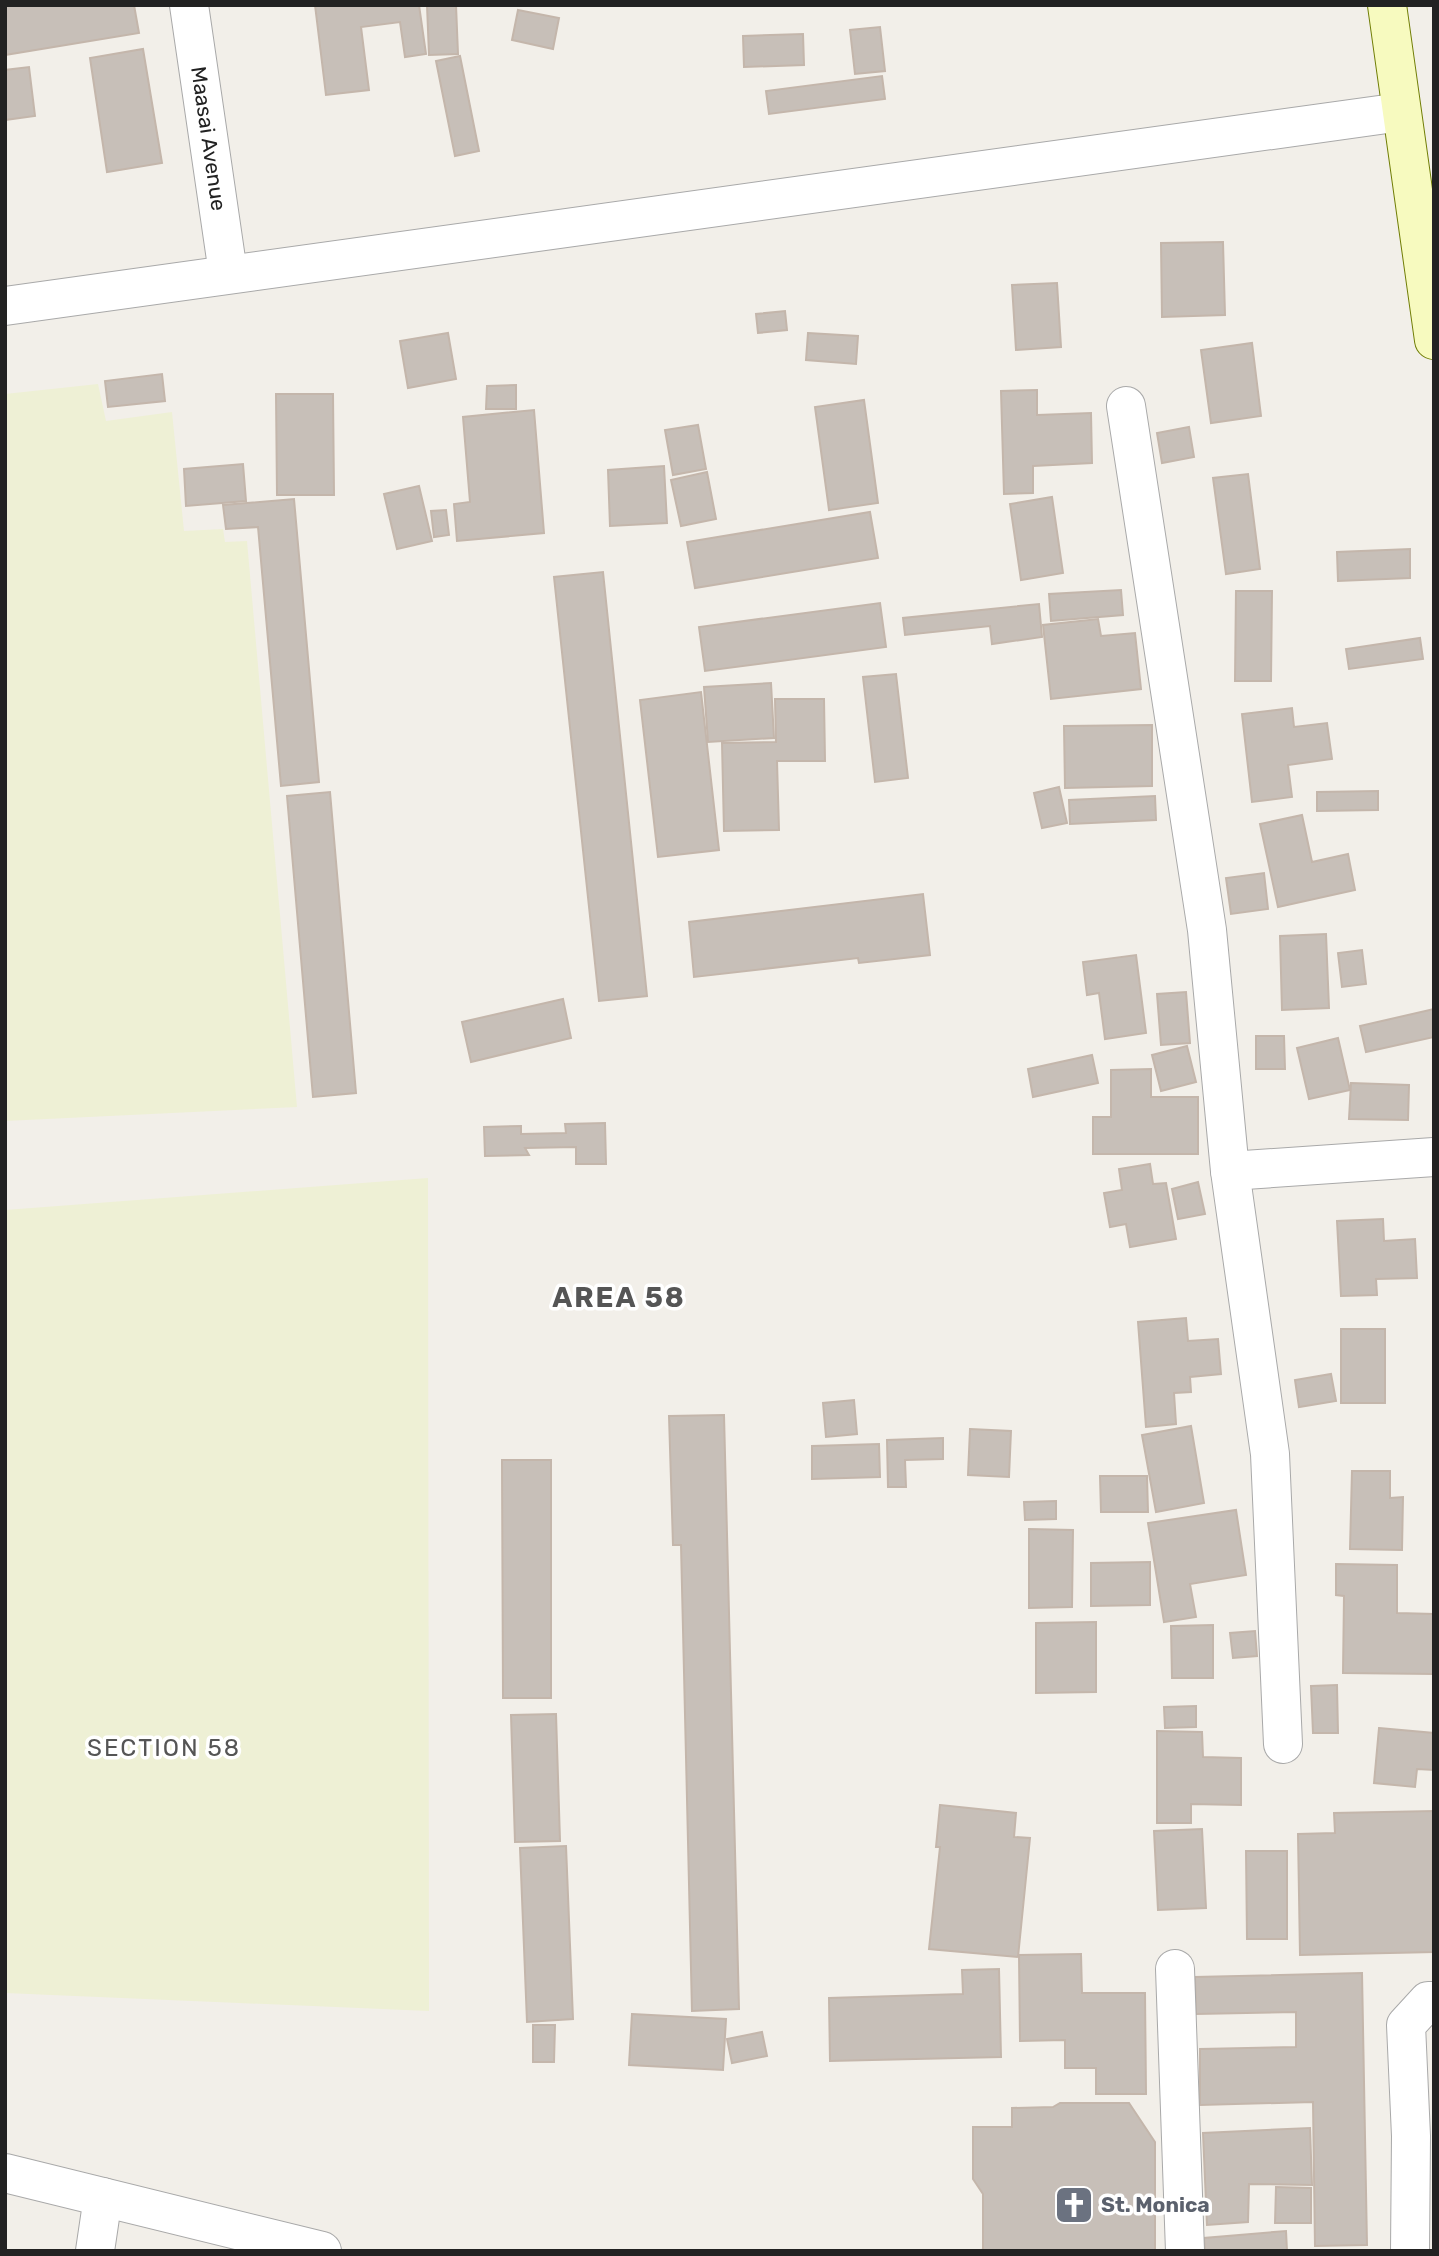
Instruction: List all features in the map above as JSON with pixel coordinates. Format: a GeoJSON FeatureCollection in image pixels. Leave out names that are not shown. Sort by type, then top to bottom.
{"type":"FeatureCollection","features":[{"type":"Feature","properties":{"kind":"street","name":"Maasai Avenue"},"geometry":{"type":"LineString","coordinates":[[190,5],[228,273]]}},
{"type":"Feature","properties":{"kind":"street"},"geometry":{"type":"LineString","coordinates":[[1387,5],[1434,340]]}},
{"type":"Feature","properties":{"kind":"street"},"geometry":{"type":"LineString","coordinates":[[5,306],[1401,112]]}},
{"type":"Feature","properties":{"kind":"street"},"geometry":{"type":"LineString","coordinates":[[1126,406],[1207,930],[1230,1171],[1270,1454],[1283,1744]]}},
{"type":"Feature","properties":{"kind":"street"},"geometry":{"type":"LineString","coordinates":[[1230,1171],[1434,1157]]}},
{"type":"Feature","properties":{"kind":"street"},"geometry":{"type":"LineString","coordinates":[[1175,1969],[1185,2251]]}},
{"type":"Feature","properties":{"kind":"street"},"geometry":{"type":"LineString","coordinates":[[1410,2251],[1411,2136],[1406,2025],[1428,2001],[1434,2001]]}},
{"type":"Feature","properties":{"kind":"street"},"geometry":{"type":"LineString","coordinates":[[5,2173],[322,2251]]}},
{"type":"Feature","properties":{"kind":"street"},"geometry":{"type":"LineString","coordinates":[[94,2251],[103,2197]]}},
{"type":"Feature","properties":{"kind":"green space"},"geometry":{"type":"Polygon","coordinates":[[[98,384],[106,421],[172,412],[184,531],[223,529],[225,542],[247,541],[297,1107],[5,1121],[5,394],[98,384]]]}},
{"type":"Feature","properties":{"kind":"green space"},"geometry":{"type":"Polygon","coordinates":[[[428,1178],[429,2011],[5,1993],[5,1210],[428,1178]]]}},
{"type":"Feature","properties":{"kind":"building"},"geometry":{"type":"Polygon","coordinates":[[[5,5],[134,5],[139,33],[5,55],[5,5]]]}},
{"type":"Feature","properties":{"kind":"building"},"geometry":{"type":"Polygon","coordinates":[[[315,5],[419,5],[426,54],[405,57],[400,22],[361,27],[369,90],[326,95],[315,5]]]}},
{"type":"Feature","properties":{"kind":"building"},"geometry":{"type":"Polygon","coordinates":[[[427,5],[456,5],[458,54],[429,55],[427,5]]]}},
{"type":"Feature","properties":{"kind":"building"},"geometry":{"type":"Polygon","coordinates":[[[518,10],[559,18],[553,49],[512,40],[518,10]]]}},
{"type":"Feature","properties":{"kind":"building"},"geometry":{"type":"Polygon","coordinates":[[[880,27],[885,71],[855,74],[850,30],[880,27]]]}},
{"type":"Feature","properties":{"kind":"building"},"geometry":{"type":"Polygon","coordinates":[[[803,34],[804,65],[744,67],[743,36],[803,34]]]}},
{"type":"Feature","properties":{"kind":"building"},"geometry":{"type":"Polygon","coordinates":[[[143,49],[162,163],[107,172],[90,58],[143,49]]]}},
{"type":"Feature","properties":{"kind":"building"},"geometry":{"type":"Polygon","coordinates":[[[460,56],[479,151],[455,156],[436,61],[460,56]]]}},
{"type":"Feature","properties":{"kind":"building"},"geometry":{"type":"Polygon","coordinates":[[[29,67],[35,116],[5,120],[5,70],[29,67]]]}},
{"type":"Feature","properties":{"kind":"building"},"geometry":{"type":"Polygon","coordinates":[[[882,76],[885,99],[769,114],[766,91],[882,76]]]}},
{"type":"Feature","properties":{"kind":"building"},"geometry":{"type":"Polygon","coordinates":[[[1223,242],[1225,315],[1162,317],[1161,243],[1223,242]]]}},
{"type":"Feature","properties":{"kind":"building"},"geometry":{"type":"Polygon","coordinates":[[[1057,283],[1061,347],[1016,350],[1012,285],[1057,283]]]}},
{"type":"Feature","properties":{"kind":"building"},"geometry":{"type":"Polygon","coordinates":[[[785,311],[787,330],[758,333],[756,314],[785,311]]]}},
{"type":"Feature","properties":{"kind":"building"},"geometry":{"type":"Polygon","coordinates":[[[448,333],[456,379],[408,388],[400,341],[448,333]]]}},
{"type":"Feature","properties":{"kind":"building"},"geometry":{"type":"Polygon","coordinates":[[[808,333],[858,336],[856,364],[806,360],[808,333]]]}},
{"type":"Feature","properties":{"kind":"building"},"geometry":{"type":"Polygon","coordinates":[[[1252,343],[1261,416],[1211,423],[1201,350],[1252,343]]]}},
{"type":"Feature","properties":{"kind":"building"},"geometry":{"type":"Polygon","coordinates":[[[162,374],[165,401],[108,407],[105,381],[162,374]]]}},
{"type":"Feature","properties":{"kind":"building"},"geometry":{"type":"Polygon","coordinates":[[[516,385],[516,409],[486,409],[487,386],[516,385]]]}},
{"type":"Feature","properties":{"kind":"building"},"geometry":{"type":"Polygon","coordinates":[[[1037,390],[1037,415],[1091,413],[1092,463],[1033,466],[1033,493],[1004,494],[1001,391],[1037,390]]]}},
{"type":"Feature","properties":{"kind":"building"},"geometry":{"type":"Polygon","coordinates":[[[276,394],[333,394],[334,495],[277,495],[276,394]]]}},
{"type":"Feature","properties":{"kind":"building"},"geometry":{"type":"Polygon","coordinates":[[[864,400],[878,503],[829,510],[815,407],[864,400]]]}},
{"type":"Feature","properties":{"kind":"building"},"geometry":{"type":"Polygon","coordinates":[[[534,410],[544,533],[457,541],[454,504],[470,502],[463,417],[534,410]]]}},
{"type":"Feature","properties":{"kind":"building"},"geometry":{"type":"Polygon","coordinates":[[[698,425],[706,469],[673,475],[665,430],[698,425]]]}},
{"type":"Feature","properties":{"kind":"building"},"geometry":{"type":"Polygon","coordinates":[[[1189,427],[1194,457],[1162,463],[1157,433],[1189,427]]]}},
{"type":"Feature","properties":{"kind":"building"},"geometry":{"type":"Polygon","coordinates":[[[243,464],[246,501],[186,506],[184,469],[243,464]]]}},
{"type":"Feature","properties":{"kind":"building"},"geometry":{"type":"Polygon","coordinates":[[[664,466],[667,523],[610,526],[608,470],[664,466]]]}},
{"type":"Feature","properties":{"kind":"building"},"geometry":{"type":"Polygon","coordinates":[[[707,472],[716,519],[681,526],[671,480],[707,472]]]}},
{"type":"Feature","properties":{"kind":"building"},"geometry":{"type":"Polygon","coordinates":[[[1248,474],[1260,569],[1226,574],[1213,478],[1248,474]]]}},
{"type":"Feature","properties":{"kind":"building"},"geometry":{"type":"Polygon","coordinates":[[[419,486],[432,541],[397,549],[384,494],[419,486]]]}},
{"type":"Feature","properties":{"kind":"building"},"geometry":{"type":"Polygon","coordinates":[[[1052,497],[1063,573],[1021,580],[1010,504],[1052,497]]]}},
{"type":"Feature","properties":{"kind":"building"},"geometry":{"type":"Polygon","coordinates":[[[294,499],[319,782],[281,786],[258,527],[226,529],[223,505],[294,499]]]}},
{"type":"Feature","properties":{"kind":"building"},"geometry":{"type":"Polygon","coordinates":[[[446,510],[449,535],[434,537],[431,511],[446,510]]]}},
{"type":"Feature","properties":{"kind":"building"},"geometry":{"type":"Polygon","coordinates":[[[870,512],[878,558],[695,588],[687,542],[870,512]]]}},
{"type":"Feature","properties":{"kind":"building"},"geometry":{"type":"Polygon","coordinates":[[[1410,549],[1410,578],[1338,581],[1337,552],[1410,549]]]}},
{"type":"Feature","properties":{"kind":"building"},"geometry":{"type":"Polygon","coordinates":[[[603,572],[647,996],[599,1001],[554,577],[603,572]]]}},
{"type":"Feature","properties":{"kind":"building"},"geometry":{"type":"Polygon","coordinates":[[[1121,590],[1123,615],[1051,621],[1049,594],[1121,590]]]}},
{"type":"Feature","properties":{"kind":"building"},"geometry":{"type":"Polygon","coordinates":[[[1236,591],[1272,591],[1271,681],[1235,681],[1236,591]]]}},
{"type":"Feature","properties":{"kind":"building"},"geometry":{"type":"Polygon","coordinates":[[[880,603],[886,647],[705,671],[699,627],[880,603]]]}},
{"type":"Feature","properties":{"kind":"building"},"geometry":{"type":"Polygon","coordinates":[[[1039,604],[1042,637],[992,644],[990,626],[905,635],[903,618],[1039,604]]]}},
{"type":"Feature","properties":{"kind":"building"},"geometry":{"type":"Polygon","coordinates":[[[1098,619],[1101,636],[1135,633],[1141,689],[1051,699],[1043,625],[1098,619]]]}},
{"type":"Feature","properties":{"kind":"building"},"geometry":{"type":"Polygon","coordinates":[[[1420,638],[1423,659],[1349,669],[1346,649],[1420,638]]]}},
{"type":"Feature","properties":{"kind":"building"},"geometry":{"type":"Polygon","coordinates":[[[896,674],[908,778],[875,782],[863,677],[896,674]]]}},
{"type":"Feature","properties":{"kind":"building"},"geometry":{"type":"Polygon","coordinates":[[[771,683],[774,738],[708,742],[704,687],[771,683]]]}},
{"type":"Feature","properties":{"kind":"building"},"geometry":{"type":"Polygon","coordinates":[[[701,692],[719,850],[658,857],[640,700],[701,692]]]}},
{"type":"Feature","properties":{"kind":"building"},"geometry":{"type":"Polygon","coordinates":[[[775,699],[824,699],[825,761],[777,761],[779,830],[724,831],[722,743],[776,742],[775,699]]]}},
{"type":"Feature","properties":{"kind":"building"},"geometry":{"type":"Polygon","coordinates":[[[1292,708],[1294,727],[1327,723],[1332,759],[1288,765],[1292,797],[1252,802],[1242,714],[1292,708]]]}},
{"type":"Feature","properties":{"kind":"building"},"geometry":{"type":"Polygon","coordinates":[[[1152,725],[1152,786],[1065,788],[1064,726],[1152,725]]]}},
{"type":"Feature","properties":{"kind":"building"},"geometry":{"type":"Polygon","coordinates":[[[1059,787],[1067,823],[1042,828],[1034,793],[1059,787]]]}},
{"type":"Feature","properties":{"kind":"building"},"geometry":{"type":"Polygon","coordinates":[[[1378,791],[1378,810],[1317,811],[1317,792],[1378,791]]]}},
{"type":"Feature","properties":{"kind":"building"},"geometry":{"type":"Polygon","coordinates":[[[330,792],[356,1093],[313,1097],[287,796],[330,792]]]}},
{"type":"Feature","properties":{"kind":"building"},"geometry":{"type":"Polygon","coordinates":[[[1155,796],[1156,820],[1070,824],[1069,800],[1155,796]]]}},
{"type":"Feature","properties":{"kind":"building"},"geometry":{"type":"Polygon","coordinates":[[[1302,815],[1312,862],[1348,854],[1355,890],[1278,907],[1260,824],[1302,815]]]}},
{"type":"Feature","properties":{"kind":"building"},"geometry":{"type":"Polygon","coordinates":[[[1264,873],[1268,909],[1231,914],[1226,878],[1264,873]]]}},
{"type":"Feature","properties":{"kind":"building"},"geometry":{"type":"Polygon","coordinates":[[[923,894],[930,955],[859,963],[858,958],[694,977],[689,922],[923,894]]]}},
{"type":"Feature","properties":{"kind":"building"},"geometry":{"type":"Polygon","coordinates":[[[1326,934],[1329,1008],[1282,1010],[1280,936],[1326,934]]]}},
{"type":"Feature","properties":{"kind":"building"},"geometry":{"type":"Polygon","coordinates":[[[1362,950],[1366,984],[1342,987],[1338,953],[1362,950]]]}},
{"type":"Feature","properties":{"kind":"building"},"geometry":{"type":"Polygon","coordinates":[[[1136,955],[1146,1033],[1105,1039],[1099,993],[1087,995],[1083,962],[1136,955]]]}},
{"type":"Feature","properties":{"kind":"building"},"geometry":{"type":"Polygon","coordinates":[[[1186,992],[1190,1043],[1161,1045],[1157,994],[1186,992]]]}},
{"type":"Feature","properties":{"kind":"building"},"geometry":{"type":"Polygon","coordinates":[[[563,999],[571,1038],[471,1062],[462,1022],[563,999]]]}},
{"type":"Feature","properties":{"kind":"building"},"geometry":{"type":"Polygon","coordinates":[[[1434,1009],[1434,1037],[1366,1052],[1360,1026],[1434,1009]]]}},
{"type":"Feature","properties":{"kind":"building"},"geometry":{"type":"Polygon","coordinates":[[[1256,1036],[1284,1036],[1285,1069],[1256,1069],[1256,1036]]]}},
{"type":"Feature","properties":{"kind":"building"},"geometry":{"type":"Polygon","coordinates":[[[1338,1038],[1350,1090],[1309,1099],[1297,1048],[1338,1038]]]}},
{"type":"Feature","properties":{"kind":"building"},"geometry":{"type":"Polygon","coordinates":[[[1187,1046],[1196,1082],[1161,1091],[1152,1055],[1187,1046]]]}},
{"type":"Feature","properties":{"kind":"building"},"geometry":{"type":"Polygon","coordinates":[[[1092,1055],[1098,1083],[1033,1097],[1028,1069],[1092,1055]]]}},
{"type":"Feature","properties":{"kind":"building"},"geometry":{"type":"Polygon","coordinates":[[[1151,1069],[1151,1097],[1198,1097],[1198,1154],[1093,1154],[1093,1117],[1111,1117],[1111,1070],[1151,1069]]]}},
{"type":"Feature","properties":{"kind":"building"},"geometry":{"type":"Polygon","coordinates":[[[1351,1083],[1409,1085],[1408,1120],[1349,1119],[1351,1083]]]}},
{"type":"Feature","properties":{"kind":"building"},"geometry":{"type":"Polygon","coordinates":[[[605,1123],[606,1164],[576,1164],[576,1147],[525,1148],[529,1155],[485,1156],[484,1127],[521,1126],[521,1134],[566,1133],[565,1124],[605,1123]]]}},
{"type":"Feature","properties":{"kind":"building"},"geometry":{"type":"Polygon","coordinates":[[[1150,1164],[1153,1184],[1166,1183],[1176,1239],[1130,1247],[1126,1224],[1110,1227],[1104,1193],[1122,1190],[1119,1169],[1150,1164]]]}},
{"type":"Feature","properties":{"kind":"building"},"geometry":{"type":"Polygon","coordinates":[[[1198,1182],[1205,1214],[1178,1219],[1172,1189],[1198,1182]]]}},
{"type":"Feature","properties":{"kind":"building"},"geometry":{"type":"Polygon","coordinates":[[[1383,1219],[1384,1241],[1415,1239],[1417,1278],[1376,1279],[1377,1295],[1341,1296],[1337,1221],[1383,1219]]]}},
{"type":"Feature","properties":{"kind":"building"},"geometry":{"type":"Polygon","coordinates":[[[1186,1318],[1188,1341],[1218,1339],[1221,1374],[1190,1377],[1191,1392],[1174,1393],[1176,1424],[1146,1427],[1138,1322],[1186,1318]]]}},
{"type":"Feature","properties":{"kind":"building"},"geometry":{"type":"Polygon","coordinates":[[[1341,1329],[1385,1329],[1385,1403],[1341,1403],[1341,1329]]]}},
{"type":"Feature","properties":{"kind":"building"},"geometry":{"type":"Polygon","coordinates":[[[1331,1374],[1336,1401],[1299,1407],[1295,1380],[1331,1374]]]}},
{"type":"Feature","properties":{"kind":"building"},"geometry":{"type":"Polygon","coordinates":[[[854,1400],[857,1434],[826,1437],[823,1403],[854,1400]]]}},
{"type":"Feature","properties":{"kind":"building"},"geometry":{"type":"Polygon","coordinates":[[[724,1415],[739,2009],[692,2011],[681,1545],[673,1545],[669,1416],[724,1415]]]}},
{"type":"Feature","properties":{"kind":"building"},"geometry":{"type":"Polygon","coordinates":[[[1191,1426],[1204,1503],[1156,1512],[1142,1435],[1191,1426]]]}},
{"type":"Feature","properties":{"kind":"building"},"geometry":{"type":"Polygon","coordinates":[[[970,1429],[1011,1431],[1009,1477],[968,1475],[970,1429]]]}},
{"type":"Feature","properties":{"kind":"building"},"geometry":{"type":"Polygon","coordinates":[[[943,1438],[943,1459],[905,1460],[906,1487],[888,1487],[887,1440],[943,1438]]]}},
{"type":"Feature","properties":{"kind":"building"},"geometry":{"type":"Polygon","coordinates":[[[879,1444],[880,1477],[812,1479],[812,1446],[879,1444]]]}},
{"type":"Feature","properties":{"kind":"building"},"geometry":{"type":"Polygon","coordinates":[[[502,1460],[551,1460],[551,1698],[503,1698],[502,1460]]]}},
{"type":"Feature","properties":{"kind":"building"},"geometry":{"type":"Polygon","coordinates":[[[1352,1471],[1390,1471],[1390,1498],[1403,1497],[1402,1550],[1350,1549],[1352,1471]]]}},
{"type":"Feature","properties":{"kind":"building"},"geometry":{"type":"Polygon","coordinates":[[[1100,1476],[1147,1476],[1148,1512],[1101,1512],[1100,1476]]]}},
{"type":"Feature","properties":{"kind":"building"},"geometry":{"type":"Polygon","coordinates":[[[1056,1501],[1056,1519],[1025,1520],[1024,1502],[1056,1501]]]}},
{"type":"Feature","properties":{"kind":"building"},"geometry":{"type":"Polygon","coordinates":[[[1236,1510],[1246,1575],[1190,1584],[1196,1617],[1164,1622],[1148,1523],[1236,1510]]]}},
{"type":"Feature","properties":{"kind":"building"},"geometry":{"type":"Polygon","coordinates":[[[1029,1529],[1073,1530],[1072,1607],[1029,1608],[1029,1529]]]}},
{"type":"Feature","properties":{"kind":"building"},"geometry":{"type":"Polygon","coordinates":[[[1150,1562],[1150,1605],[1091,1606],[1091,1563],[1150,1562]]]}},
{"type":"Feature","properties":{"kind":"building"},"geometry":{"type":"Polygon","coordinates":[[[1336,1564],[1397,1565],[1397,1613],[1434,1614],[1434,1674],[1343,1673],[1344,1596],[1336,1595],[1336,1564]]]}},
{"type":"Feature","properties":{"kind":"building"},"geometry":{"type":"Polygon","coordinates":[[[1096,1622],[1096,1692],[1036,1693],[1036,1623],[1096,1622]]]}},
{"type":"Feature","properties":{"kind":"building"},"geometry":{"type":"Polygon","coordinates":[[[1213,1625],[1213,1678],[1172,1678],[1171,1626],[1213,1625]]]}},
{"type":"Feature","properties":{"kind":"building"},"geometry":{"type":"Polygon","coordinates":[[[1255,1631],[1257,1656],[1233,1658],[1230,1633],[1255,1631]]]}},
{"type":"Feature","properties":{"kind":"building"},"geometry":{"type":"Polygon","coordinates":[[[1337,1685],[1338,1733],[1313,1733],[1311,1686],[1337,1685]]]}},
{"type":"Feature","properties":{"kind":"building"},"geometry":{"type":"Polygon","coordinates":[[[1196,1706],[1196,1727],[1165,1728],[1164,1707],[1196,1706]]]}},
{"type":"Feature","properties":{"kind":"building"},"geometry":{"type":"Polygon","coordinates":[[[556,1714],[560,1841],[515,1842],[511,1715],[556,1714]]]}},
{"type":"Feature","properties":{"kind":"building"},"geometry":{"type":"Polygon","coordinates":[[[1379,1728],[1434,1733],[1434,1770],[1417,1769],[1415,1787],[1374,1783],[1379,1728]]]}},
{"type":"Feature","properties":{"kind":"building"},"geometry":{"type":"Polygon","coordinates":[[[1157,1731],[1202,1732],[1203,1757],[1241,1758],[1241,1805],[1191,1804],[1191,1823],[1157,1823],[1157,1731]]]}},
{"type":"Feature","properties":{"kind":"building"},"geometry":{"type":"Polygon","coordinates":[[[940,1805],[1016,1813],[1014,1837],[1030,1838],[1018,1957],[929,1949],[940,1847],[936,1847],[940,1805]]]}},
{"type":"Feature","properties":{"kind":"building"},"geometry":{"type":"Polygon","coordinates":[[[1434,1811],[1434,1952],[1300,1955],[1298,1834],[1335,1833],[1334,1813],[1434,1811]]]}},
{"type":"Feature","properties":{"kind":"building"},"geometry":{"type":"Polygon","coordinates":[[[1202,1829],[1206,1908],[1158,1910],[1154,1831],[1202,1829]]]}},
{"type":"Feature","properties":{"kind":"building"},"geometry":{"type":"Polygon","coordinates":[[[566,1846],[573,2019],[527,2022],[520,1848],[566,1846]]]}},
{"type":"Feature","properties":{"kind":"building"},"geometry":{"type":"Polygon","coordinates":[[[1246,1851],[1287,1851],[1287,1939],[1247,1939],[1246,1851]]]}},
{"type":"Feature","properties":{"kind":"building"},"geometry":{"type":"Polygon","coordinates":[[[1081,1954],[1082,1993],[1145,1993],[1146,2094],[1096,2094],[1096,2068],[1065,2068],[1065,2040],[1020,2041],[1019,1955],[1081,1954]]]}},
{"type":"Feature","properties":{"kind":"building"},"geometry":{"type":"Polygon","coordinates":[[[999,1969],[1001,2057],[830,2061],[829,1998],[963,1994],[962,1970],[999,1969]]]}},
{"type":"Feature","properties":{"kind":"building"},"geometry":{"type":"Polygon","coordinates":[[[1362,1973],[1367,2245],[1315,2246],[1313,2102],[1200,2105],[1200,2049],[1296,2047],[1296,2012],[1196,2014],[1195,1977],[1362,1973]]]}},
{"type":"Feature","properties":{"kind":"building"},"geometry":{"type":"Polygon","coordinates":[[[632,2014],[726,2019],[723,2070],[629,2065],[632,2014]]]}},
{"type":"Feature","properties":{"kind":"building"},"geometry":{"type":"Polygon","coordinates":[[[533,2025],[555,2025],[554,2062],[533,2062],[533,2025]]]}},
{"type":"Feature","properties":{"kind":"building"},"geometry":{"type":"Polygon","coordinates":[[[762,2032],[767,2056],[732,2063],[727,2039],[762,2032]]]}},
{"type":"Feature","properties":{"kind":"building"},"geometry":{"type":"Polygon","coordinates":[[[1060,2103],[1129,2103],[1155,2142],[1155,2251],[980,2251],[983,2249],[983,2194],[973,2179],[973,2127],[1012,2127],[1012,2108],[1053,2107],[1060,2103]]]}},
{"type":"Feature","properties":{"kind":"building"},"geometry":{"type":"Polygon","coordinates":[[[1310,2128],[1312,2185],[1249,2184],[1248,2222],[1207,2225],[1203,2133],[1310,2128]]]}},
{"type":"Feature","properties":{"kind":"building"},"geometry":{"type":"Polygon","coordinates":[[[1276,2187],[1311,2188],[1311,2223],[1275,2223],[1276,2187]]]}},
{"type":"Feature","properties":{"kind":"building"},"geometry":{"type":"Polygon","coordinates":[[[1286,2231],[1287,2251],[1205,2251],[1204,2238],[1286,2231]]]}},
{"type":"Feature","properties":{"kind":"place","name":"St. Monica"},"geometry":{"type":"Point","coordinates":[1074,2205]}},
{"type":"Feature","properties":{"kind":"district","name":"AREA 58"},"geometry":{"type":"Point","coordinates":[619,1297]}},
{"type":"Feature","properties":{"kind":"district","name":"SECTION 58"},"geometry":{"type":"Point","coordinates":[164,1748]}}]}
